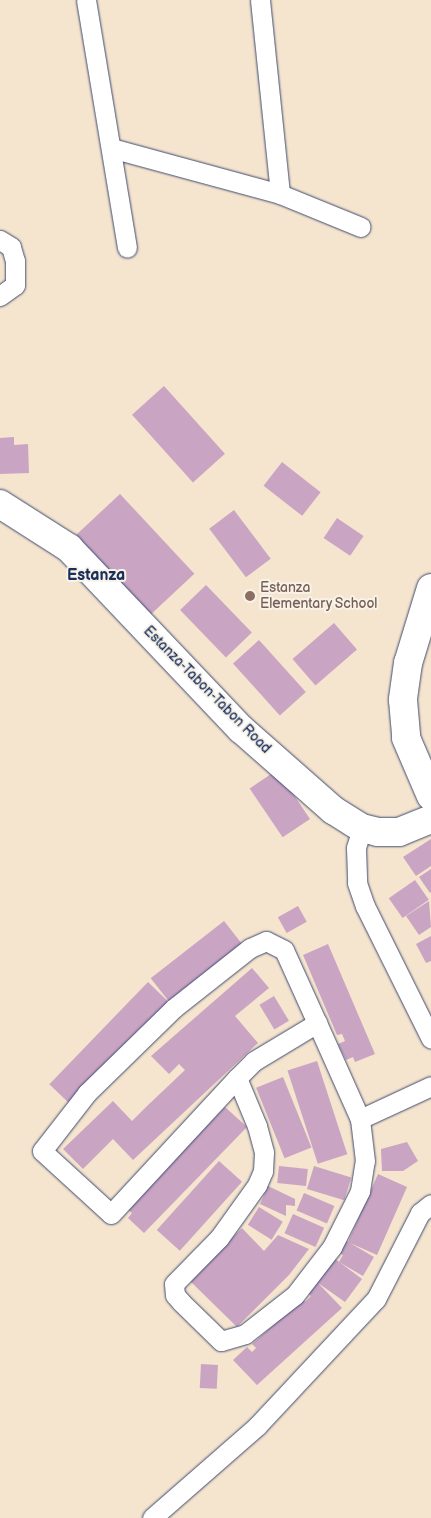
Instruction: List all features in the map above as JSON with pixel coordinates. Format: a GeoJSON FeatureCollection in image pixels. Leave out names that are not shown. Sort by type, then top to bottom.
{"type":"FeatureCollection","features":[{"type":"Feature","properties":{"kind":"main road","name":"Estanza-Tabon-Tabon Road"},"geometry":{"type":"LineString","coordinates":[[0,504],[69,548],[241,729],[307,789],[362,828],[378,832],[399,832],[431,819]]}},
{"type":"Feature","properties":{"kind":"main road"},"geometry":{"type":"LineString","coordinates":[[431,588],[408,663],[403,700],[406,738],[431,796]]}},
{"type":"Feature","properties":{"kind":"street"},"geometry":{"type":"LineString","coordinates":[[86,0],[127,248]]}},
{"type":"Feature","properties":{"kind":"street"},"geometry":{"type":"LineString","coordinates":[[260,0],[280,194]]}},
{"type":"Feature","properties":{"kind":"street"},"geometry":{"type":"LineString","coordinates":[[111,148],[280,194],[361,227]]}},
{"type":"Feature","properties":{"kind":"street"},"geometry":{"type":"LineString","coordinates":[[0,240],[11,247],[15,261],[15,285],[0,296]]}},
{"type":"Feature","properties":{"kind":"street"},"geometry":{"type":"LineString","coordinates":[[362,828],[356,848],[360,891],[431,1039]]}},
{"type":"Feature","properties":{"kind":"street"},"geometry":{"type":"LineString","coordinates":[[236,1078],[257,1126],[264,1152],[263,1171],[257,1185],[219,1238],[174,1284],[175,1295],[221,1341],[233,1340],[245,1334],[295,1295],[332,1247],[360,1191],[365,1161],[360,1119],[317,1023],[284,950],[266,941],[250,948],[174,1008],[87,1093],[42,1151],[110,1214],[236,1078],[254,1061],[317,1023]]}},
{"type":"Feature","properties":{"kind":"street"},"geometry":{"type":"LineString","coordinates":[[360,1119],[431,1086]]}},
{"type":"Feature","properties":{"kind":"street"},"geometry":{"type":"LineString","coordinates":[[152,1518],[257,1426],[376,1299],[420,1213],[431,1204]]}},
{"type":"Feature","properties":{"kind":"building"},"geometry":{"type":"Polygon","coordinates":[[[164,386],[225,454],[193,482],[132,415],[164,386]]]}},
{"type":"Feature","properties":{"kind":"building"},"geometry":{"type":"Polygon","coordinates":[[[14,437],[14,445],[28,444],[29,473],[0,474],[0,438],[14,437]]]}},
{"type":"Feature","properties":{"kind":"building"},"geometry":{"type":"Polygon","coordinates":[[[282,462],[321,492],[302,516],[264,486],[282,462]]]}},
{"type":"Feature","properties":{"kind":"building"},"geometry":{"type":"Polygon","coordinates":[[[120,494],[194,574],[150,615],[76,535],[120,494]]]}},
{"type":"Feature","properties":{"kind":"building"},"geometry":{"type":"Polygon","coordinates":[[[234,510],[271,559],[246,577],[209,529],[234,510]]]}},
{"type":"Feature","properties":{"kind":"building"},"geometry":{"type":"Polygon","coordinates":[[[337,518],[364,536],[350,556],[324,538],[337,518]]]}},
{"type":"Feature","properties":{"kind":"building"},"geometry":{"type":"Polygon","coordinates":[[[206,585],[252,632],[226,657],[180,610],[206,585]]]}},
{"type":"Feature","properties":{"kind":"building"},"geometry":{"type":"Polygon","coordinates":[[[334,623],[357,649],[315,685],[292,659],[334,623]]]}},
{"type":"Feature","properties":{"kind":"building"},"geometry":{"type":"Polygon","coordinates":[[[259,640],[306,692],[280,715],[233,663],[259,640]]]}},
{"type":"Feature","properties":{"kind":"building"},"geometry":{"type":"Polygon","coordinates":[[[277,770],[310,819],[283,837],[250,788],[277,770]]]}},
{"type":"Feature","properties":{"kind":"building"},"geometry":{"type":"Polygon","coordinates":[[[431,839],[431,866],[416,876],[403,857],[431,839]]]}},
{"type":"Feature","properties":{"kind":"building"},"geometry":{"type":"Polygon","coordinates":[[[431,869],[431,892],[430,893],[419,877],[431,869]]]}},
{"type":"Feature","properties":{"kind":"building"},"geometry":{"type":"Polygon","coordinates":[[[415,880],[429,900],[403,918],[389,898],[415,880]]]}},
{"type":"Feature","properties":{"kind":"building"},"geometry":{"type":"Polygon","coordinates":[[[429,901],[431,927],[419,935],[406,916],[429,901]]]}},
{"type":"Feature","properties":{"kind":"building"},"geometry":{"type":"Polygon","coordinates":[[[298,906],[307,922],[287,933],[278,917],[298,906]]]}},
{"type":"Feature","properties":{"kind":"building"},"geometry":{"type":"Polygon","coordinates":[[[224,921],[242,944],[169,1001],[151,978],[224,921]]]}},
{"type":"Feature","properties":{"kind":"building"},"geometry":{"type":"Polygon","coordinates":[[[431,936],[431,961],[426,963],[416,944],[431,936]]]}},
{"type":"Feature","properties":{"kind":"building"},"geometry":{"type":"Polygon","coordinates":[[[328,944],[375,1054],[355,1062],[353,1057],[346,1060],[338,1044],[345,1041],[342,1034],[337,1035],[303,955],[328,944]]]}},
{"type":"Feature","properties":{"kind":"building"},"geometry":{"type":"Polygon","coordinates":[[[252,968],[269,988],[235,1016],[258,1043],[133,1160],[113,1139],[83,1169],[63,1149],[113,1101],[132,1121],[185,1070],[179,1064],[169,1074],[151,1056],[252,968]]]}},
{"type":"Feature","properties":{"kind":"building"},"geometry":{"type":"Polygon","coordinates":[[[148,982],[169,1002],[70,1104],[49,1084],[148,982]]]}},
{"type":"Feature","properties":{"kind":"building"},"geometry":{"type":"Polygon","coordinates":[[[274,996],[289,1021],[274,1030],[259,1005],[274,996]]]}},
{"type":"Feature","properties":{"kind":"building"},"geometry":{"type":"Polygon","coordinates":[[[317,1061],[347,1154],[318,1164],[288,1071],[317,1061]]]}},
{"type":"Feature","properties":{"kind":"building"},"geometry":{"type":"Polygon","coordinates":[[[283,1077],[311,1147],[285,1158],[256,1088],[283,1077]]]}},
{"type":"Feature","properties":{"kind":"building"},"geometry":{"type":"Polygon","coordinates":[[[225,1107],[247,1127],[144,1233],[128,1218],[132,1213],[127,1209],[225,1107]]]}},
{"type":"Feature","properties":{"kind":"building"},"geometry":{"type":"Polygon","coordinates":[[[407,1142],[418,1161],[403,1171],[382,1171],[381,1149],[407,1142]]]}},
{"type":"Feature","properties":{"kind":"building"},"geometry":{"type":"Polygon","coordinates":[[[219,1161],[242,1182],[180,1251],[157,1230],[219,1161]]]}},
{"type":"Feature","properties":{"kind":"building"},"geometry":{"type":"Polygon","coordinates":[[[279,1166],[308,1169],[306,1186],[277,1183],[279,1166]]]}},
{"type":"Feature","properties":{"kind":"building"},"geometry":{"type":"Polygon","coordinates":[[[314,1166],[351,1177],[344,1200],[307,1189],[314,1166]]]}},
{"type":"Feature","properties":{"kind":"building"},"geometry":{"type":"Polygon","coordinates":[[[378,1174],[407,1187],[377,1255],[350,1243],[374,1257],[363,1276],[339,1262],[343,1255],[338,1252],[345,1240],[348,1242],[378,1174]]]}},
{"type":"Feature","properties":{"kind":"building"},"geometry":{"type":"Polygon","coordinates":[[[268,1186],[295,1199],[295,1206],[286,1205],[286,1216],[260,1204],[268,1186]]]}},
{"type":"Feature","properties":{"kind":"building"},"geometry":{"type":"Polygon","coordinates":[[[304,1193],[334,1206],[327,1223],[297,1210],[304,1193]]]}},
{"type":"Feature","properties":{"kind":"building"},"geometry":{"type":"Polygon","coordinates":[[[259,1207],[283,1222],[272,1240],[248,1225],[259,1207]]]}},
{"type":"Feature","properties":{"kind":"building"},"geometry":{"type":"Polygon","coordinates":[[[293,1214],[324,1228],[316,1247],[284,1233],[293,1214]]]}},
{"type":"Feature","properties":{"kind":"building"},"geometry":{"type":"Polygon","coordinates":[[[242,1228],[264,1251],[278,1235],[309,1249],[289,1275],[237,1327],[189,1280],[242,1228]]]}},
{"type":"Feature","properties":{"kind":"building"},"geometry":{"type":"Polygon","coordinates":[[[334,1258],[362,1279],[345,1302],[318,1283],[342,1308],[257,1385],[233,1360],[247,1347],[252,1352],[256,1348],[252,1344],[303,1299],[305,1302],[311,1296],[307,1292],[334,1258]]]}},
{"type":"Feature","properties":{"kind":"building"},"geometry":{"type":"Polygon","coordinates":[[[201,1364],[218,1365],[217,1389],[200,1388],[201,1364]]]}},
{"type":"Feature","properties":{"kind":"place","name":"Estanza Elementary School"},"geometry":{"type":"Point","coordinates":[250,596]}},
{"type":"Feature","properties":{"kind":"district","name":"Estanza"},"geometry":{"type":"Point","coordinates":[96,576]}}]}
